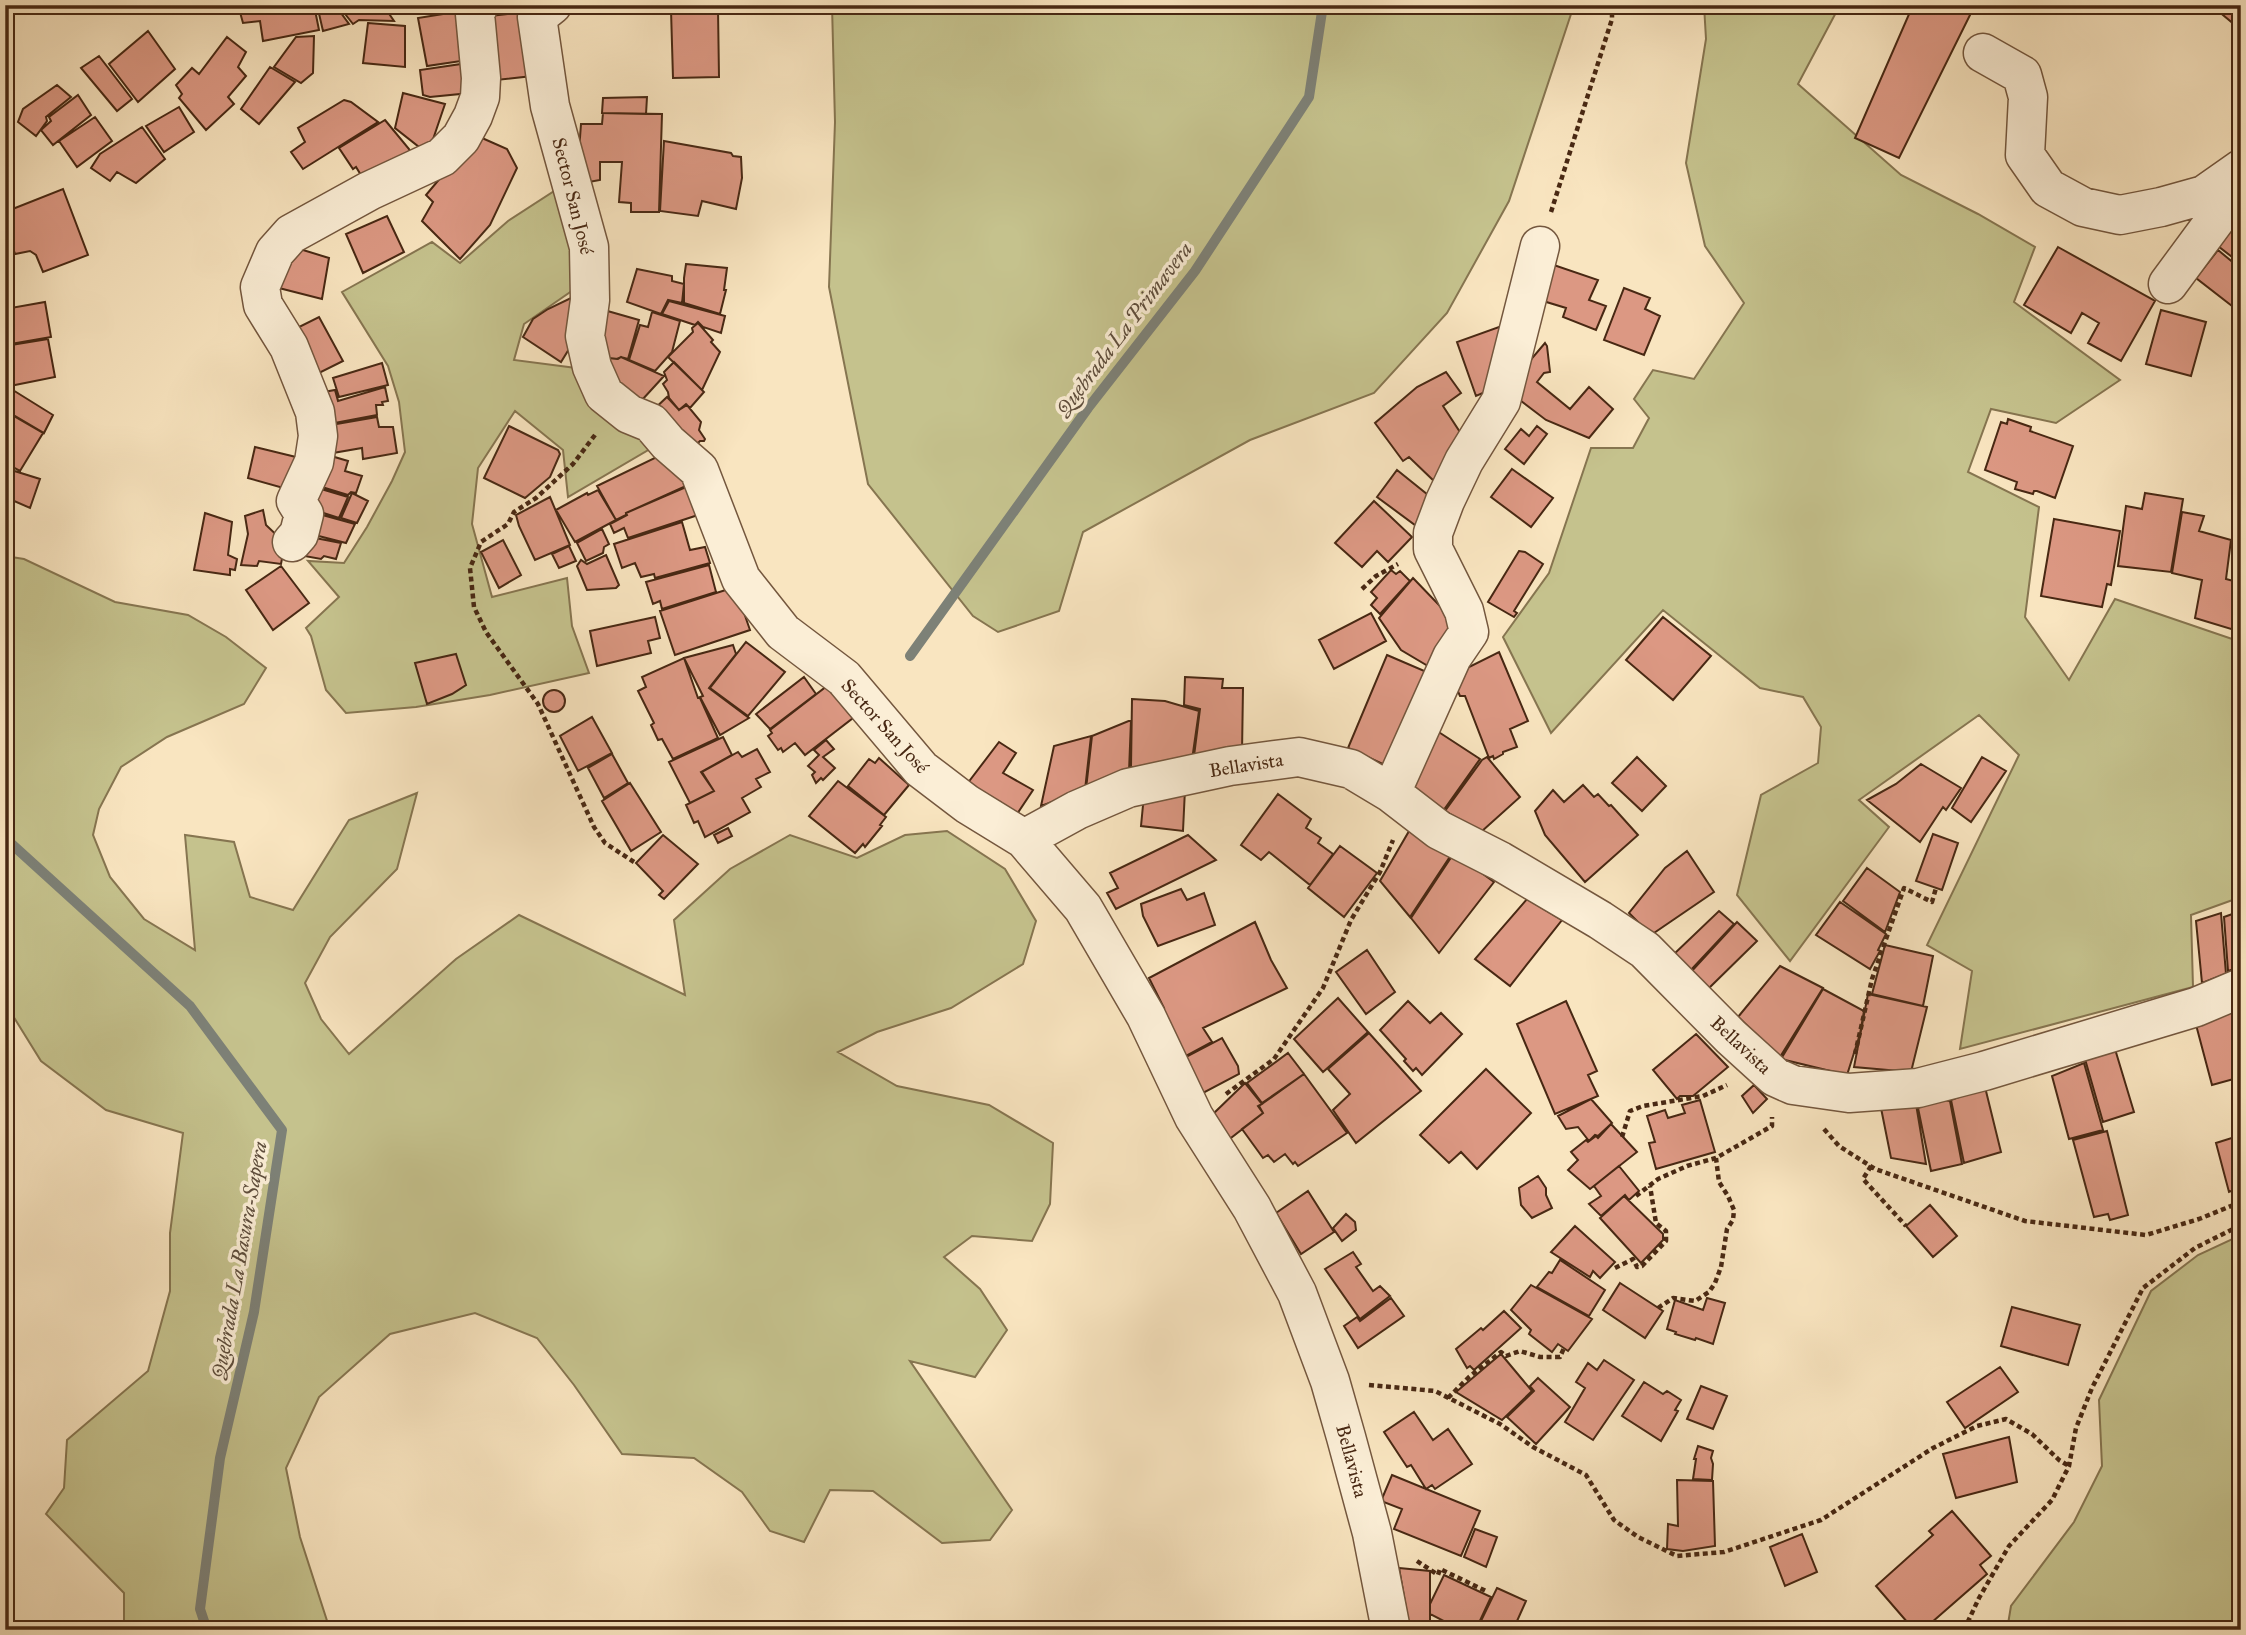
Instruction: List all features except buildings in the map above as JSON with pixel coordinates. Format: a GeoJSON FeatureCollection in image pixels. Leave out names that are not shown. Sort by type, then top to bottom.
{"type":"FeatureCollection","features":[{"type":"Feature","properties":{"kind":"street"},"geometry":{"type":"LineString","coordinates":[[292,542],[299,534],[304,514],[296,501],[314,462],[318,436],[315,412],[289,347],[263,305],[260,287],[275,251],[291,234],[369,191],[442,158],[461,138],[480,97],[481,78],[475,14],[479,5]]}},
{"type":"Feature","properties":{"kind":"street","name":"Sector San José"},"geometry":{"type":"LineString","coordinates":[[552,5],[537,17],[550,106],[589,247],[590,300],[585,336],[592,367],[604,394],[629,414],[650,423],[699,470],[741,579],[783,632],[844,678],[921,769],[967,804],[1024,839]]}},
{"type":"Feature","properties":{"kind":"street"},"geometry":{"type":"LineString","coordinates":[[1983,53],[2022,75],[2028,97],[2025,155],[2048,188],[2083,207],[2120,215],[2161,207],[2204,195],[2241,169]]}},
{"type":"Feature","properties":{"kind":"street"},"geometry":{"type":"LineString","coordinates":[[2168,284],[2241,185]]}},
{"type":"Feature","properties":{"kind":"street"},"geometry":{"type":"LineString","coordinates":[[1395,796],[1452,657],[1469,632],[1464,611],[1433,549],[1433,533],[1464,461],[1501,401],[1540,246]]}},
{"type":"Feature","properties":{"kind":"street","name":"Bellavista"},"geometry":{"type":"LineString","coordinates":[[1391,1630],[1371,1533],[1330,1381],[1297,1293],[1252,1208],[1194,1117],[1146,1016],[1083,908],[1024,839],[1077,810],[1128,788],[1230,766],[1299,757],[1351,769],[1395,796],[1439,830],[1600,920],[1645,950],[1775,1075],[1849,1093],[1918,1088],[1984,1071],[2196,1007],[2241,988]]}},
{"type":"Feature","properties":{"kind":"path"},"geometry":{"type":"LineString","coordinates":[[1540,246],[1612,19],[1612,5]]}},
{"type":"Feature","properties":{"kind":"path"},"geometry":{"type":"LineString","coordinates":[[619,405],[573,464],[537,498],[514,512],[508,524],[481,542],[470,568],[474,607],[486,632],[538,704],[594,827],[605,843],[634,862]]}},
{"type":"Feature","properties":{"kind":"path"},"geometry":{"type":"LineString","coordinates":[[1194,1117],[1274,1059],[1323,988],[1351,920],[1380,872],[1389,851],[1397,828],[1395,796]]}},
{"type":"Feature","properties":{"kind":"path"},"geometry":{"type":"LineString","coordinates":[[1849,1093],[1851,1068],[1868,993],[1904,888],[1932,902],[1936,888]]}},
{"type":"Feature","properties":{"kind":"path"},"geometry":{"type":"LineString","coordinates":[[1622,1137],[1630,1111],[1643,1106],[1703,1096],[1726,1085],[1775,1075]]}},
{"type":"Feature","properties":{"kind":"path"},"geometry":{"type":"LineString","coordinates":[[1636,1196],[1658,1179],[1687,1166],[1716,1158],[1772,1126],[1770,1091],[1775,1075]]}},
{"type":"Feature","properties":{"kind":"path"},"geometry":{"type":"LineString","coordinates":[[1775,1075],[1839,1146],[1871,1166],[2025,1221],[2146,1235],[2199,1219],[2241,1202]]}},
{"type":"Feature","properties":{"kind":"path"},"geometry":{"type":"LineString","coordinates":[[1658,1308],[1673,1298],[1695,1301],[1709,1292],[1715,1283],[1734,1210],[1719,1182],[1716,1158]]}},
{"type":"Feature","properties":{"kind":"path"},"geometry":{"type":"LineString","coordinates":[[1871,1166],[1863,1179],[1906,1226]]}},
{"type":"Feature","properties":{"kind":"path"},"geometry":{"type":"LineString","coordinates":[[1615,1268],[1633,1259],[1637,1267],[1642,1266],[1666,1241],[1666,1231],[1656,1223],[1650,1186]]}},
{"type":"Feature","properties":{"kind":"path"},"geometry":{"type":"LineString","coordinates":[[1964,1630],[2009,1546],[2052,1500],[2069,1466],[2076,1428],[2092,1388],[2143,1287],[2195,1248],[2241,1225]]}},
{"type":"Feature","properties":{"kind":"path"},"geometry":{"type":"LineString","coordinates":[[1448,1398],[1501,1352],[1506,1356],[1520,1351],[1540,1357],[1560,1357],[1564,1348]]}},
{"type":"Feature","properties":{"kind":"path"},"geometry":{"type":"LineString","coordinates":[[1330,1381],[1435,1391],[1500,1424],[1534,1447],[1586,1475],[1614,1520],[1624,1529],[1677,1556],[1724,1552],[1821,1520],[1933,1448],[1977,1426],[2006,1419],[2032,1434],[2069,1466]]}},
{"type":"Feature","properties":{"kind":"path"},"geometry":{"type":"LineString","coordinates":[[1371,1533],[1438,1575],[1440,1569],[1488,1592]]}},
{"type":"Feature","properties":{"kind":"shaded area"},"geometry":{"type":"Polygon","coordinates":[[[832,5],[1574,5],[1509,201],[1447,313],[1374,393],[1250,440],[1083,532],[1059,611],[998,632],[973,616],[868,484],[829,287],[835,122],[832,5]]]}},
{"type":"Feature","properties":{"kind":"shaded area"},"geometry":{"type":"Polygon","coordinates":[[[1704,5],[1840,5],[1798,84],[1901,175],[2035,247],[2014,302],[2120,380],[2056,423],[1991,409],[1968,472],[2039,507],[2025,617],[2069,680],[2115,599],[2241,642],[2241,897],[2191,915],[2193,987],[1960,1049],[1972,971],[1927,945],[2019,755],[1979,715],[1859,800],[1889,827],[1790,961],[1737,895],[1761,795],[1818,763],[1821,727],[1803,697],[1760,688],[1663,610],[1551,733],[1503,637],[1549,573],[1591,448],[1633,448],[1649,418],[1634,399],[1653,370],[1694,379],[1744,303],[1705,246],[1686,163],[1706,39],[1704,5]]]}},
{"type":"Feature","properties":{"kind":"shaded area"},"geometry":{"type":"Polygon","coordinates":[[[562,186],[576,288],[524,324],[514,360],[576,368],[655,446],[568,497],[563,450],[515,411],[478,468],[472,524],[492,597],[567,578],[572,626],[589,673],[490,695],[416,707],[346,713],[326,690],[311,636],[306,628],[339,597],[308,561],[344,563],[367,527],[405,452],[399,402],[388,366],[342,292],[432,242],[460,263],[508,221],[562,186]]]}},
{"type":"Feature","properties":{"kind":"shaded area"},"geometry":{"type":"Polygon","coordinates":[[[5,556],[24,559],[115,602],[188,615],[226,637],[266,668],[244,704],[167,737],[121,767],[99,809],[93,835],[110,877],[144,919],[195,950],[185,835],[234,842],[250,897],[293,910],[349,820],[417,793],[397,869],[330,937],[305,983],[321,1019],[349,1054],[456,959],[519,915],[685,995],[674,920],[730,869],[790,835],[857,858],[905,835],[947,831],[1005,869],[1036,921],[1023,964],[951,1008],[877,1032],[838,1052],[897,1086],[989,1105],[1053,1143],[1050,1204],[1032,1241],[972,1236],[944,1257],[980,1289],[1007,1330],[975,1377],[910,1361],[1012,1510],[990,1540],[942,1543],[873,1491],[830,1490],[804,1542],[770,1531],[742,1492],[694,1458],[622,1454],[537,1338],[475,1313],[390,1334],[319,1397],[286,1468],[300,1537],[330,1630],[124,1630],[124,1593],[46,1514],[64,1488],[67,1440],[148,1371],[170,1291],[170,1233],[183,1133],[106,1110],[41,1061],[5,1003],[5,556]]]}},
{"type":"Feature","properties":{"kind":"shaded area"},"geometry":{"type":"Polygon","coordinates":[[[2241,1235],[2241,1630],[2007,1630],[2011,1606],[2074,1522],[2102,1466],[2099,1400],[2151,1291],[2198,1255],[2241,1235]]]}},
{"type":"Feature","properties":{"kind":"waterway","name":"Quebrada La Primavera"},"geometry":{"type":"LineString","coordinates":[[910,656],[1088,408],[1195,271],[1309,97],[1323,5]]}},
{"type":"Feature","properties":{"kind":"waterway","name":"Quebrada La Basura-Sapera"},"geometry":{"type":"LineString","coordinates":[[5,838],[190,1006],[282,1130],[254,1312],[220,1458],[200,1609],[207,1630]]}}]}
